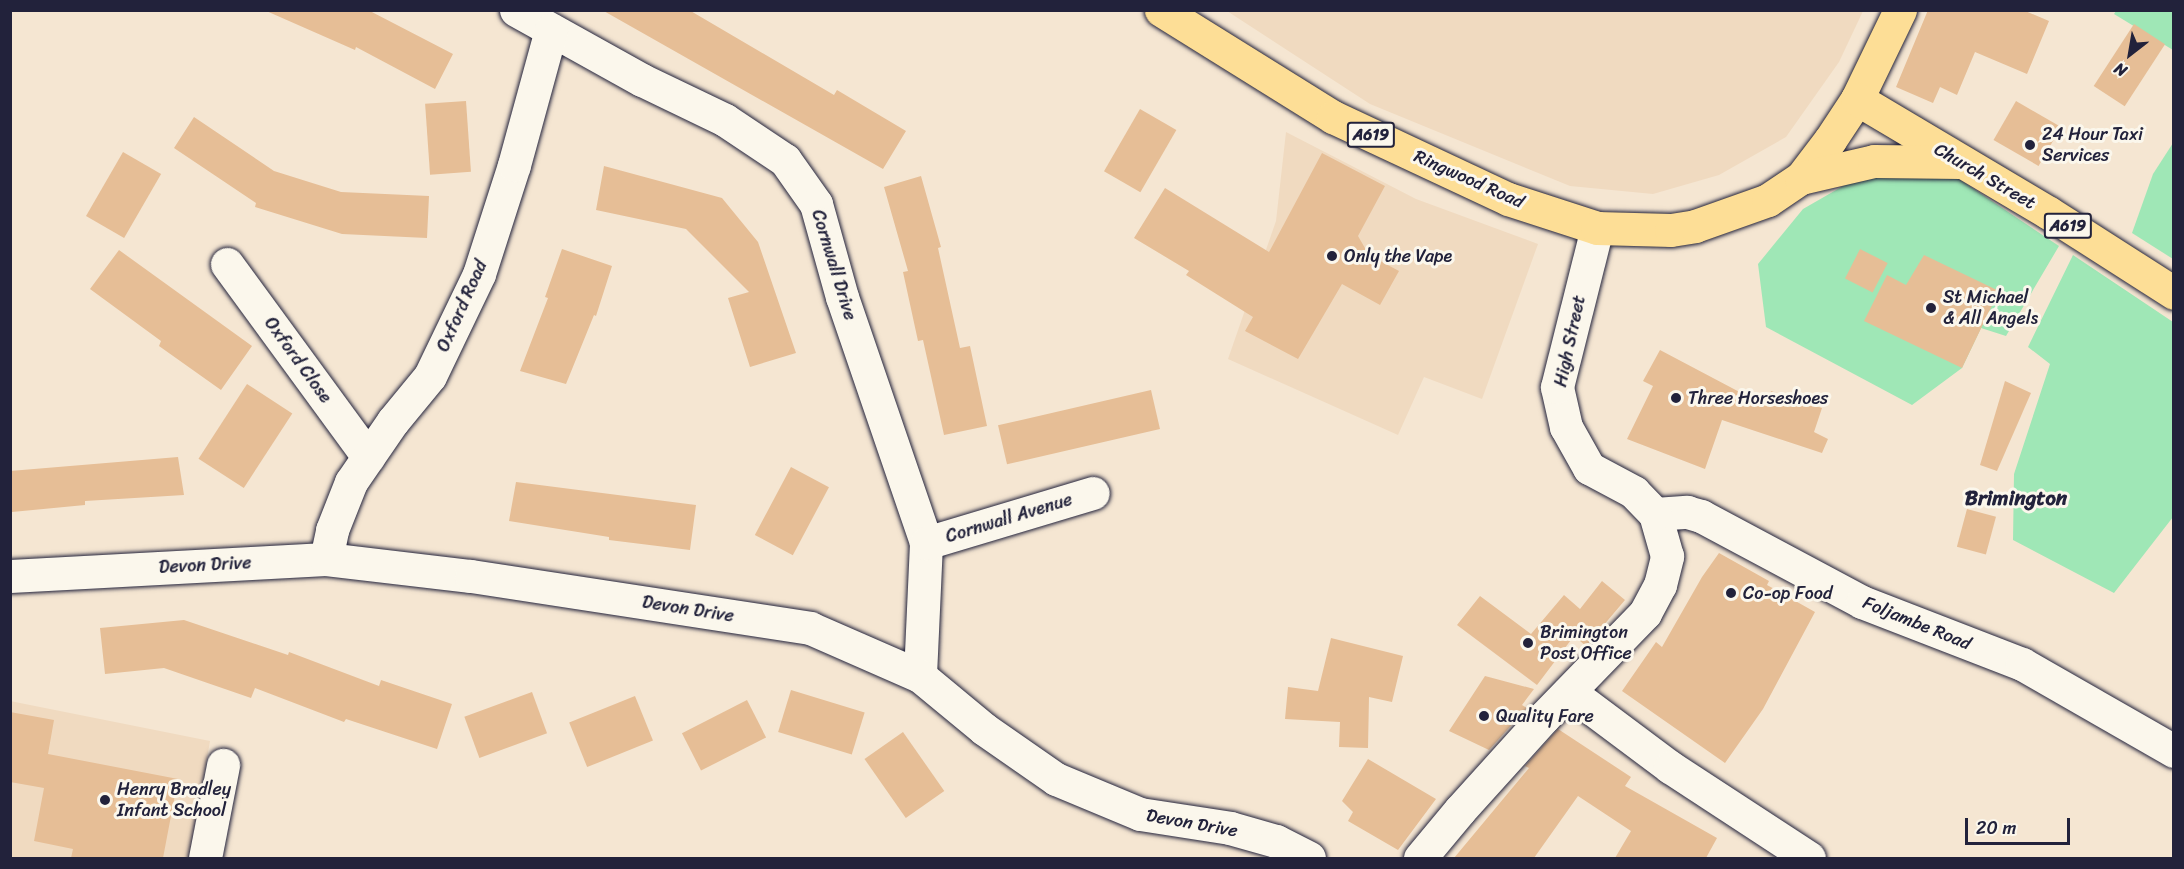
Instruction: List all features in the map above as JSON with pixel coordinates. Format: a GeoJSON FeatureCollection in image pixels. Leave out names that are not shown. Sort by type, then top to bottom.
{"type":"FeatureCollection","features":[{"type":"Feature","properties":{"kind":"highway","name":"Ringwood Road"},"geometry":{"type":"LineString","coordinates":[[1161,10],[1333,117],[1509,199],[1597,228],[1671,230],[1695,226],[1768,200],[1801,178],[1857,99]]}},
{"type":"Feature","properties":{"kind":"highway","name":"A619"},"geometry":{"type":"LineString","coordinates":[[1857,99],[1900,10]]}},
{"type":"Feature","properties":{"kind":"highway","name":"Church Street"},"geometry":{"type":"LineString","coordinates":[[1857,99],[2049,213],[2174,293]]}},
{"type":"Feature","properties":{"kind":"highway","name":"Ringwood Road"},"geometry":{"type":"LineString","coordinates":[[1801,178],[1874,161],[1961,162]]}},
{"type":"Feature","properties":{"kind":"street","name":"Cornwall Drive"},"geometry":{"type":"LineString","coordinates":[[516,10],[642,80],[725,120],[785,160],[816,204],[842,297],[926,543],[920,676]]}},
{"type":"Feature","properties":{"kind":"street","name":"Oxford Road"},"geometry":{"type":"LineString","coordinates":[[326,559],[332,530],[351,482],[393,421],[430,376],[478,274],[514,165],[551,30]]}},
{"type":"Feature","properties":{"kind":"street","name":"High Street"},"geometry":{"type":"LineString","coordinates":[[1420,858],[1544,717],[1571,693],[1645,613],[1660,585],[1668,556],[1655,514],[1634,492],[1589,468],[1566,427],[1557,387],[1597,228]]}},
{"type":"Feature","properties":{"kind":"street","name":"Oxford Close"},"geometry":{"type":"LineString","coordinates":[[227,264],[368,457]]}},
{"type":"Feature","properties":{"kind":"street","name":"Cornwall Avenue"},"geometry":{"type":"LineString","coordinates":[[926,543],[1093,493]]}},
{"type":"Feature","properties":{"kind":"street","name":"Foljambe Road"},"geometry":{"type":"LineString","coordinates":[[1655,514],[1688,512],[1701,516],[1862,602],[2022,664],[2174,751]]}},
{"type":"Feature","properties":{"kind":"street","name":"Devon Drive"},"geometry":{"type":"LineString","coordinates":[[10,576],[326,559],[471,576],[810,628],[920,676],[984,729],[1056,779],[1140,814],[1230,828],[1276,841],[1309,858]]}},
{"type":"Feature","properties":{"kind":"street"},"geometry":{"type":"LineString","coordinates":[[1571,693],[1670,767],[1809,858]]}},
{"type":"Feature","properties":{"kind":"street"},"geometry":{"type":"LineString","coordinates":[[205,858],[223,765]]}},
{"type":"Feature","properties":{"kind":"shaded area"},"geometry":{"type":"Polygon","coordinates":[[[1227,11],[1863,11],[1839,62],[1786,137],[1719,175],[1653,194],[1570,186],[1370,104],[1227,11]]]}},
{"type":"Feature","properties":{"kind":"shaded area"},"geometry":{"type":"Polygon","coordinates":[[[1286,132],[1416,199],[1538,244],[1482,399],[1424,377],[1398,435],[1228,359],[1276,221],[1286,132]]]}},
{"type":"Feature","properties":{"kind":"shaded area","name":"Henry Bradley Infant School"},"geometry":{"type":"Polygon","coordinates":[[[10,701],[210,741],[189,858],[11,858],[10,701]]]}},
{"type":"Feature","properties":{"kind":"green space"},"geometry":{"type":"Polygon","coordinates":[[[2116,11],[2173,11],[2173,50],[2114,14],[2116,11]]]}},
{"type":"Feature","properties":{"kind":"green space"},"geometry":{"type":"Polygon","coordinates":[[[2173,143],[2173,259],[2132,233],[2153,174],[2173,143]]]}},
{"type":"Feature","properties":{"kind":"green space"},"geometry":{"type":"Polygon","coordinates":[[[1938,165],[2059,246],[2006,336],[1981,328],[1962,368],[1912,405],[1766,327],[1758,264],[1803,209],[1850,182],[1938,165]]]}},
{"type":"Feature","properties":{"kind":"green space"},"geometry":{"type":"Polygon","coordinates":[[[2073,255],[2173,322],[2173,517],[2114,593],[2013,540],[2014,474],[2050,364],[2028,347],[2073,255]]]}},
{"type":"Feature","properties":{"kind":"building"},"geometry":{"type":"Polygon","coordinates":[[[264,10],[368,10],[453,54],[435,89],[356,47],[355,50],[264,10]]]}},
{"type":"Feature","properties":{"kind":"building"},"geometry":{"type":"Polygon","coordinates":[[[602,10],[689,10],[834,95],[837,90],[906,131],[883,169],[602,10]]]}},
{"type":"Feature","properties":{"kind":"building"},"geometry":{"type":"Polygon","coordinates":[[[1928,10],[2023,10],[2049,21],[2027,74],[1975,52],[1957,95],[1940,87],[1933,103],[1896,87],[1928,10]]]}},
{"type":"Feature","properties":{"kind":"building"},"geometry":{"type":"Polygon","coordinates":[[[2134,24],[2165,44],[2125,106],[2094,86],[2134,24]]]}},
{"type":"Feature","properties":{"kind":"building"},"geometry":{"type":"Polygon","coordinates":[[[466,101],[471,172],[430,175],[425,104],[466,101]]]}},
{"type":"Feature","properties":{"kind":"building"},"geometry":{"type":"Polygon","coordinates":[[[2016,101],[2061,127],[2039,166],[1994,140],[2016,101]]]}},
{"type":"Feature","properties":{"kind":"building"},"geometry":{"type":"Polygon","coordinates":[[[1140,109],[1176,130],[1140,192],[1104,171],[1140,109]]]}},
{"type":"Feature","properties":{"kind":"building"},"geometry":{"type":"Polygon","coordinates":[[[194,117],[274,171],[341,192],[429,196],[427,238],[342,234],[255,207],[256,203],[174,148],[194,117]]]}},
{"type":"Feature","properties":{"kind":"building"},"geometry":{"type":"Polygon","coordinates":[[[123,152],[161,174],[124,238],[86,216],[123,152]]]}},
{"type":"Feature","properties":{"kind":"building"},"geometry":{"type":"Polygon","coordinates":[[[1322,153],[1385,186],[1358,236],[1369,255],[1399,271],[1380,305],[1342,284],[1298,359],[1245,331],[1253,317],[1186,275],[1189,271],[1134,238],[1165,188],[1269,252],[1322,153]]]}},
{"type":"Feature","properties":{"kind":"building"},"geometry":{"type":"Polygon","coordinates":[[[604,166],[722,198],[758,242],[796,353],[750,367],[728,298],[749,292],[686,229],[596,210],[604,166]]]}},
{"type":"Feature","properties":{"kind":"building"},"geometry":{"type":"Polygon","coordinates":[[[921,176],[941,247],[938,248],[960,348],[970,346],[987,426],[944,435],[923,340],[918,341],[903,272],[908,271],[884,187],[921,176]]]}},
{"type":"Feature","properties":{"kind":"building"},"geometry":{"type":"Polygon","coordinates":[[[562,249],[612,266],[596,316],[594,315],[566,384],[520,371],[548,298],[545,297],[562,249]]]}},
{"type":"Feature","properties":{"kind":"building"},"geometry":{"type":"Polygon","coordinates":[[[1860,249],[1888,263],[1873,292],[1845,278],[1860,249]]]}},
{"type":"Feature","properties":{"kind":"building"},"geometry":{"type":"Polygon","coordinates":[[[119,250],[252,346],[221,390],[159,346],[161,341],[90,289],[119,250]]]}},
{"type":"Feature","properties":{"kind":"building","name":"St Michael & All Angels"},"geometry":{"type":"Polygon","coordinates":[[[1924,255],[1999,291],[1962,368],[1864,321],[1887,275],[1906,285],[1924,255]]]}},
{"type":"Feature","properties":{"kind":"building"},"geometry":{"type":"Polygon","coordinates":[[[1660,350],[1766,406],[1771,391],[1822,408],[1814,432],[1828,439],[1822,453],[1722,420],[1705,469],[1627,439],[1653,386],[1643,381],[1660,350]]]}},
{"type":"Feature","properties":{"kind":"building"},"geometry":{"type":"Polygon","coordinates":[[[2005,381],[2031,393],[1997,471],[1980,465],[2005,381]]]}},
{"type":"Feature","properties":{"kind":"building"},"geometry":{"type":"Polygon","coordinates":[[[247,384],[292,413],[244,488],[199,459],[247,384]]]}},
{"type":"Feature","properties":{"kind":"building"},"geometry":{"type":"Polygon","coordinates":[[[1151,390],[1160,429],[1007,464],[998,425],[1151,390]]]}},
{"type":"Feature","properties":{"kind":"building"},"geometry":{"type":"Polygon","coordinates":[[[178,457],[184,495],[85,501],[85,505],[12,512],[10,471],[178,457]]]}},
{"type":"Feature","properties":{"kind":"building"},"geometry":{"type":"Polygon","coordinates":[[[791,467],[829,487],[793,555],[755,535],[791,467]]]}},
{"type":"Feature","properties":{"kind":"building"},"geometry":{"type":"Polygon","coordinates":[[[516,482],[696,505],[690,550],[609,540],[609,537],[509,521],[516,482]]]}},
{"type":"Feature","properties":{"kind":"building"},"geometry":{"type":"Polygon","coordinates":[[[1967,509],[1996,517],[1986,554],[1957,547],[1967,509]]]}},
{"type":"Feature","properties":{"kind":"building"},"geometry":{"type":"Polygon","coordinates":[[[1719,553],[1769,581],[1767,585],[1815,612],[1763,709],[1725,763],[1622,691],[1656,642],[1662,647],[1702,577],[1719,553]]]}},
{"type":"Feature","properties":{"kind":"building"},"geometry":{"type":"Polygon","coordinates":[[[1602,581],[1625,600],[1586,646],[1574,636],[1537,685],[1457,625],[1480,596],[1531,634],[1564,595],[1580,609],[1602,581]]]}},
{"type":"Feature","properties":{"kind":"building"},"geometry":{"type":"Polygon","coordinates":[[[184,620],[288,655],[289,652],[379,686],[381,680],[452,704],[437,749],[346,719],[344,722],[255,688],[251,698],[164,668],[105,674],[100,628],[184,620]]]}},
{"type":"Feature","properties":{"kind":"building"},"geometry":{"type":"Polygon","coordinates":[[[1331,638],[1403,656],[1392,702],[1369,697],[1368,748],[1339,747],[1340,722],[1285,719],[1288,687],[1318,691],[1331,638]]]}},
{"type":"Feature","properties":{"kind":"building"},"geometry":{"type":"Polygon","coordinates":[[[1485,676],[1534,689],[1522,705],[1527,708],[1489,750],[1449,731],[1485,676]]]}},
{"type":"Feature","properties":{"kind":"building"},"geometry":{"type":"Polygon","coordinates":[[[791,690],[865,713],[852,755],[778,732],[791,690]]]}},
{"type":"Feature","properties":{"kind":"building"},"geometry":{"type":"Polygon","coordinates":[[[532,692],[547,733],[479,758],[464,717],[532,692]]]}},
{"type":"Feature","properties":{"kind":"building"},"geometry":{"type":"Polygon","coordinates":[[[635,696],[653,741],[587,767],[569,723],[635,696]]]}},
{"type":"Feature","properties":{"kind":"building"},"geometry":{"type":"Polygon","coordinates":[[[747,700],[766,737],[701,771],[682,733],[747,700]]]}},
{"type":"Feature","properties":{"kind":"building"},"geometry":{"type":"Polygon","coordinates":[[[10,712],[54,720],[48,754],[178,779],[163,858],[71,858],[73,849],[34,841],[44,788],[10,782],[10,712]]]}},
{"type":"Feature","properties":{"kind":"building"},"geometry":{"type":"Polygon","coordinates":[[[1558,729],[1631,777],[1625,786],[1717,838],[1706,858],[1615,858],[1631,831],[1578,796],[1534,858],[1454,858],[1529,768],[1525,766],[1558,729]]]}},
{"type":"Feature","properties":{"kind":"building"},"geometry":{"type":"Polygon","coordinates":[[[903,732],[944,791],[906,818],[864,759],[903,732]]]}},
{"type":"Feature","properties":{"kind":"building"},"geometry":{"type":"Polygon","coordinates":[[[1368,759],[1436,799],[1398,850],[1348,821],[1353,812],[1342,801],[1368,759]]]}},
{"type":"Feature","properties":{"kind":"place","name":"24 Hour Taxi Services"},"geometry":{"type":"Point","coordinates":[2030,145]}},
{"type":"Feature","properties":{"kind":"place","name":"Only the Vape"},"geometry":{"type":"Point","coordinates":[1332,256]}},
{"type":"Feature","properties":{"kind":"place","name":"St Michael & All Angels"},"geometry":{"type":"Point","coordinates":[1931,308]}},
{"type":"Feature","properties":{"kind":"place","name":"Three Horseshoes"},"geometry":{"type":"Point","coordinates":[1676,398]}},
{"type":"Feature","properties":{"kind":"place","name":"Co-op Food"},"geometry":{"type":"Point","coordinates":[1731,593]}},
{"type":"Feature","properties":{"kind":"place","name":"Brimington Post Office"},"geometry":{"type":"Point","coordinates":[1528,643]}},
{"type":"Feature","properties":{"kind":"place","name":"Quality Fare"},"geometry":{"type":"Point","coordinates":[1484,716]}},
{"type":"Feature","properties":{"kind":"place","name":"Henry Bradley Infant School"},"geometry":{"type":"Point","coordinates":[105,800]}},
{"type":"Feature","properties":{"kind":"district","name":"Brimington"},"geometry":{"type":"Point","coordinates":[2016,498]}}]}
